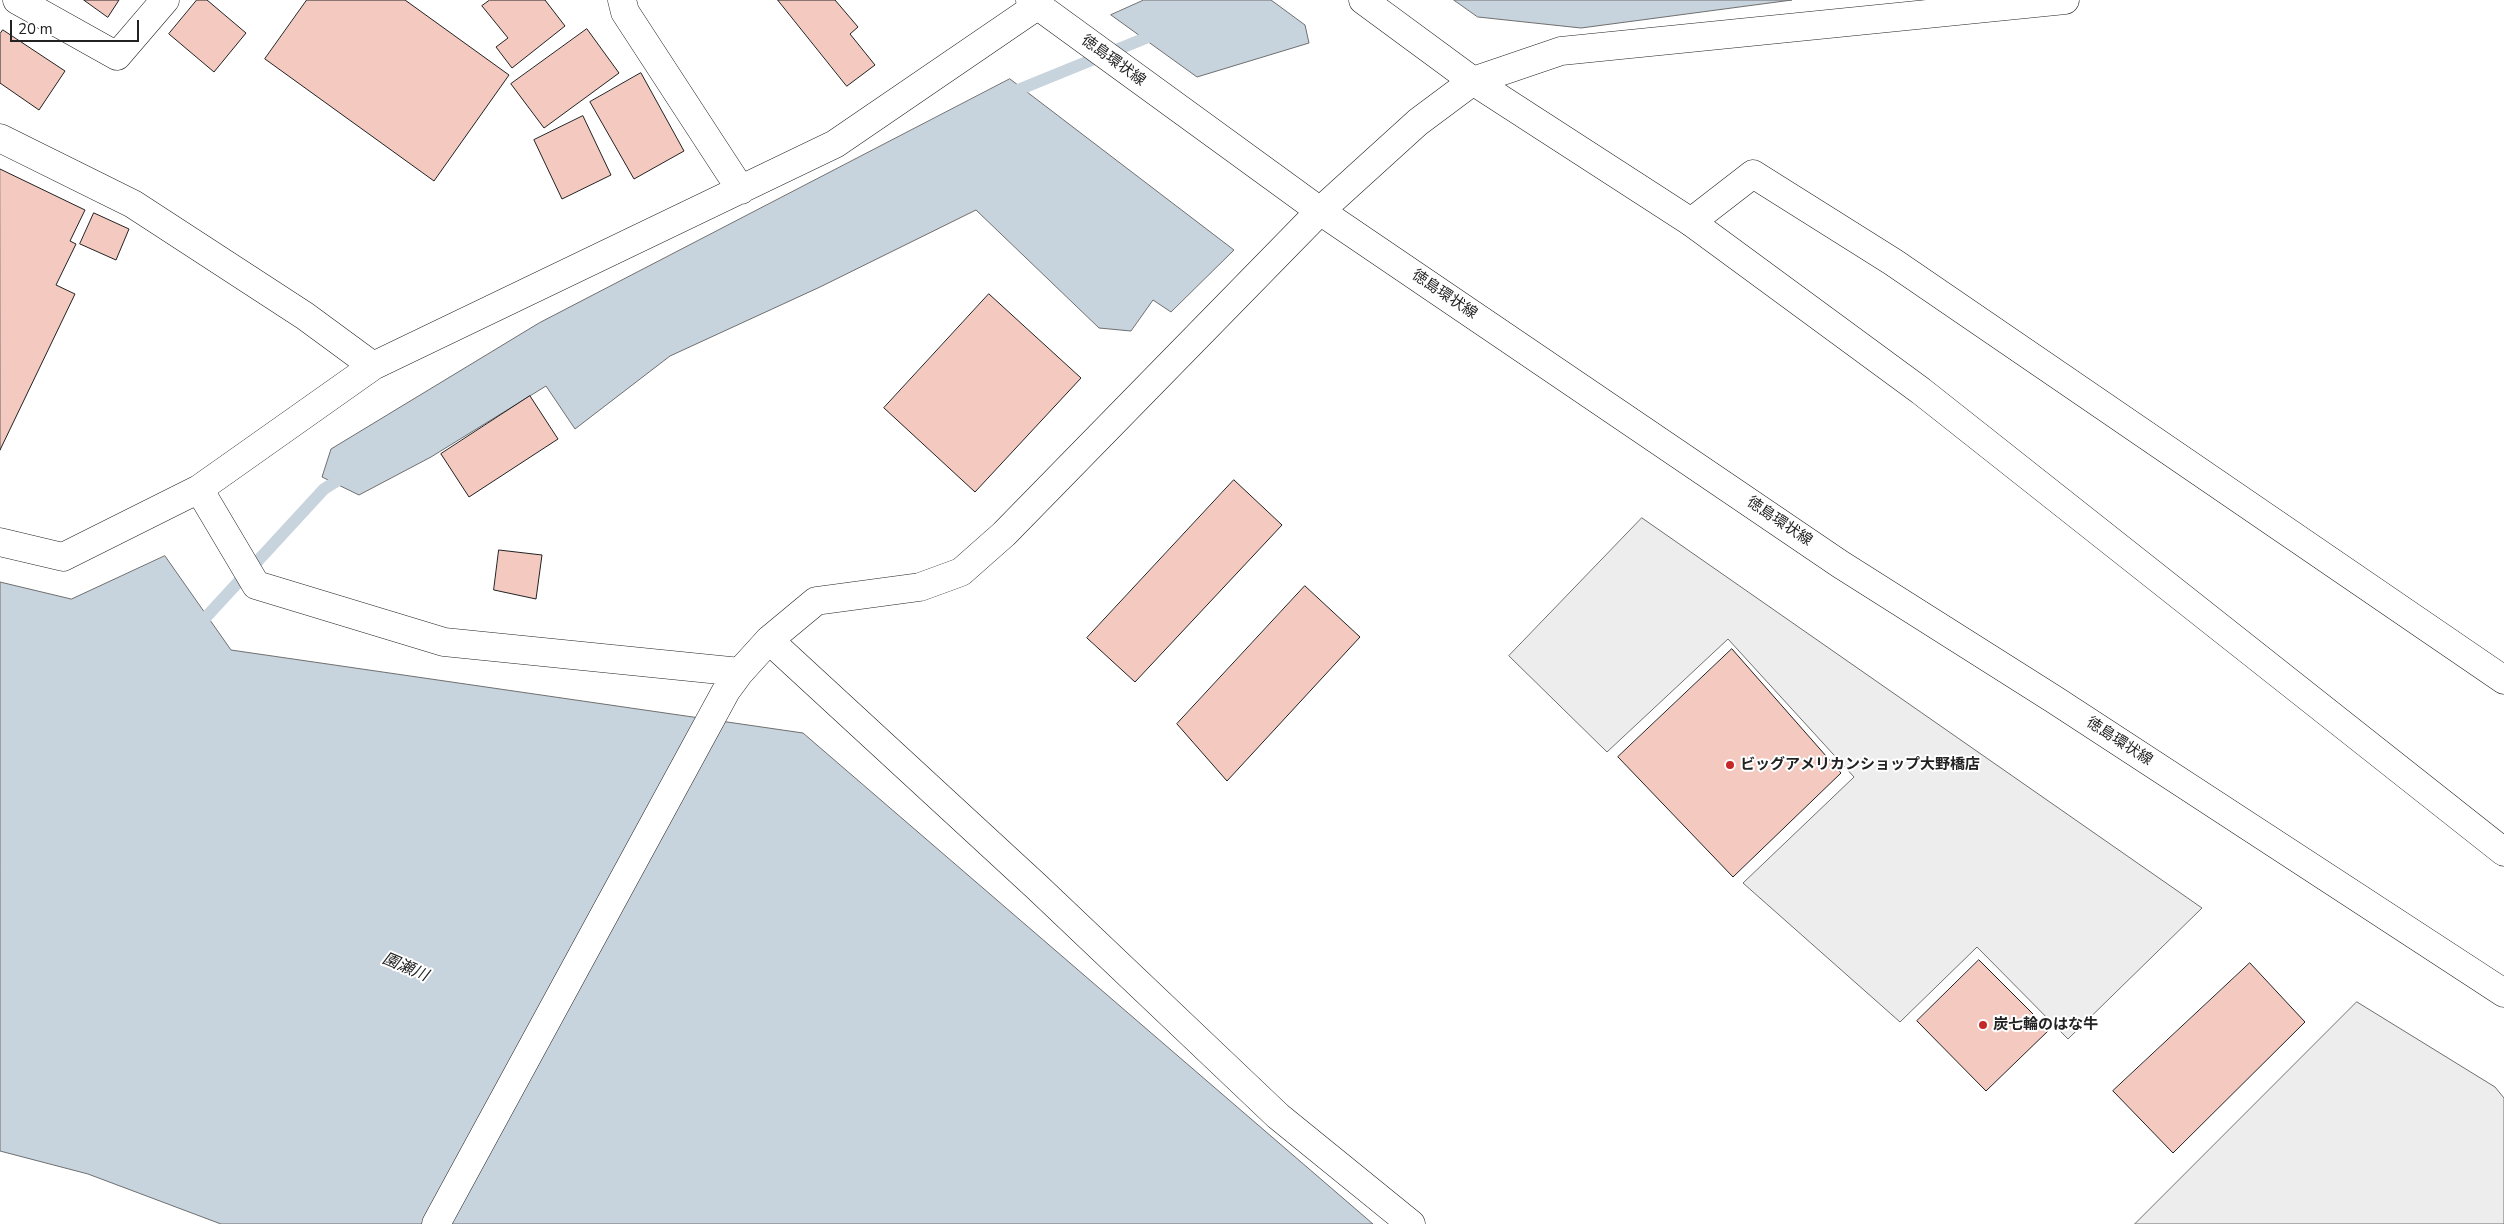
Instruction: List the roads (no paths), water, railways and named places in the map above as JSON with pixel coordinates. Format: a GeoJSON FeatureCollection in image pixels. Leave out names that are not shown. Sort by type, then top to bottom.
{"type":"FeatureCollection","features":[{"type":"Feature","properties":{"kind":"street"},"geometry":{"type":"LineString","coordinates":[[17,0],[117,56],[165,0]]}},
{"type":"Feature","properties":{"kind":"street"},"geometry":{"type":"LineString","coordinates":[[622,0],[625,12],[741,190]]}},
{"type":"Feature","properties":{"kind":"street"},"geometry":{"type":"LineString","coordinates":[[1363,0],[1473,81],[1691,222],[1921,391],[2504,852]]}},
{"type":"Feature","properties":{"kind":"street"},"geometry":{"type":"LineString","coordinates":[[436,1224],[733,681],[768,640],[816,600],[920,587],[961,572],[1004,534],[1320,211],[1418,122],[1473,81],[1561,51],[2064,0]]}},
{"type":"Feature","properties":{"kind":"street"},"geometry":{"type":"LineString","coordinates":[[0,542],[63,557],[199,489],[373,366],[835,144],[1034,3]]}},
{"type":"Feature","properties":{"kind":"street","name":"徳島環状線"},"geometry":{"type":"LineString","coordinates":[[1034,3],[1320,211],[1840,564],[2055,700],[2504,993]]}},
{"type":"Feature","properties":{"kind":"street"},"geometry":{"type":"LineString","coordinates":[[0,138],[133,204],[305,316],[373,366]]}},
{"type":"Feature","properties":{"kind":"street"},"geometry":{"type":"LineString","coordinates":[[1691,222],[1753,174],[1894,262],[2504,680]]}},
{"type":"Feature","properties":{"kind":"street"},"geometry":{"type":"LineString","coordinates":[[199,489],[256,584],[444,642],[733,681]]}},
{"type":"Feature","properties":{"kind":"street"},"geometry":{"type":"LineString","coordinates":[[768,640],[1037,887],[1278,1116],[1411,1224]]}},
{"type":"Feature","properties":{"kind":"water"},"geometry":{"type":"Polygon","coordinates":[[[1144,0],[1271,0],[1305,25],[1309,43],[1197,77],[1111,15],[1144,0]]]}},
{"type":"Feature","properties":{"kind":"water"},"geometry":{"type":"Polygon","coordinates":[[[1454,0],[1792,0],[1581,28],[1478,17],[1454,0]]]}},
{"type":"Feature","properties":{"kind":"water"},"geometry":{"type":"Polygon","coordinates":[[[1010,79],[1234,250],[1171,312],[1153,300],[1131,331],[1099,328],[976,210],[820,287],[670,356],[575,429],[546,386],[431,457],[359,495],[322,477],[331,449],[539,323],[1010,79]]]}},
{"type":"Feature","properties":{"kind":"water","name":"園瀬川"},"geometry":{"type":"Polygon","coordinates":[[[165,556],[231,650],[803,733],[1373,1224],[221,1224],[88,1174],[0,1151],[0,582],[71,599],[165,556]]]}},
{"type":"Feature","properties":{"kind":"waterway"},"geometry":{"type":"LineString","coordinates":[[1008,94],[1158,33]]}},
{"type":"Feature","properties":{"kind":"waterway"},"geometry":{"type":"LineString","coordinates":[[196,628],[324,489],[348,474]]}},
{"type":"Feature","properties":{"kind":"place","name":"ビッグアメリカンショップ大野橋店"},"geometry":{"type":"Point","coordinates":[1730,765]}},
{"type":"Feature","properties":{"kind":"place","name":"炭七輪のはな牛"},"geometry":{"type":"Point","coordinates":[1983,1025]}}]}
